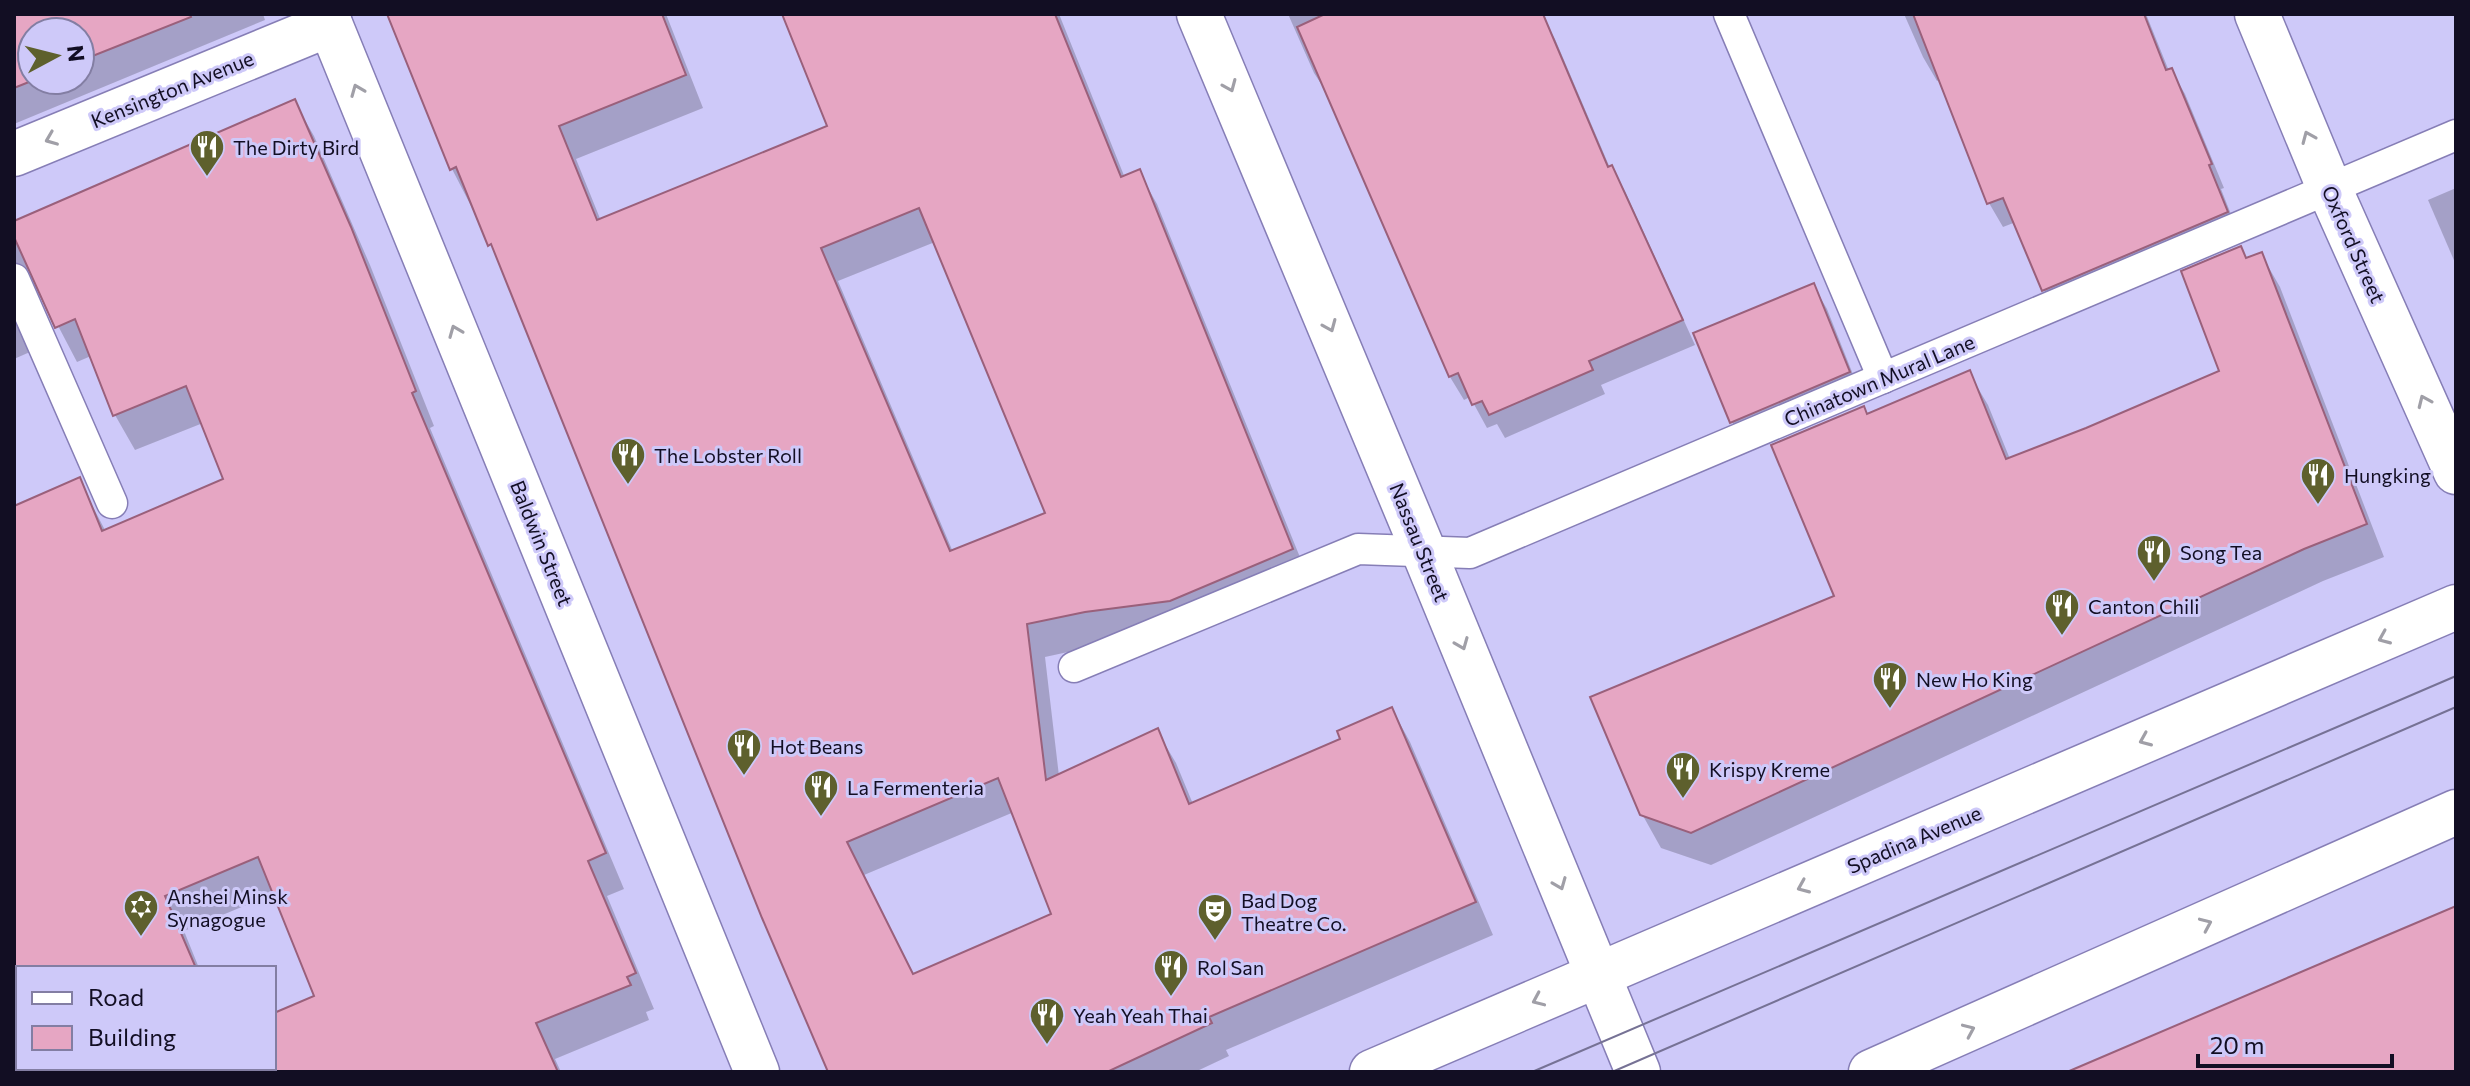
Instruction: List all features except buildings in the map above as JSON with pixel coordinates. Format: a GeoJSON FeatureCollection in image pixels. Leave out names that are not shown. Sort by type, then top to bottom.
{"type":"FeatureCollection","features":[{"type":"Feature","properties":{"kind":"street","name":"Nassau Street"},"geometry":{"type":"LineString","coordinates":[[1199,14],[1638,1072]]}},
{"type":"Feature","properties":{"kind":"street","name":"Oxford Street"},"geometry":{"type":"LineString","coordinates":[[2257,14],[2330,190],[2456,472]]}},
{"type":"Feature","properties":{"kind":"street","name":"Kensington Avenue"},"geometry":{"type":"LineString","coordinates":[[14,154],[328,19]]}},
{"type":"Feature","properties":{"kind":"street","name":"Baldwin Street"},"geometry":{"type":"LineString","coordinates":[[328,19],[757,1072]]}},
{"type":"Feature","properties":{"kind":"street","name":"Spadina Avenue"},"geometry":{"type":"LineString","coordinates":[[1372,1072],[2456,607]]}},
{"type":"Feature","properties":{"kind":"street"},"geometry":{"type":"LineString","coordinates":[[1871,1072],[1932,1060],[2456,812]]}},
{"type":"Feature","properties":{"kind":"lane"},"geometry":{"type":"LineString","coordinates":[[1729,14],[1883,378]]}},
{"type":"Feature","properties":{"kind":"lane","name":"Chinatown Mural Lane"},"geometry":{"type":"LineString","coordinates":[[1074,667],[1358,549],[1470,553],[2456,135]]}},
{"type":"Feature","properties":{"kind":"lane"},"geometry":{"type":"LineString","coordinates":[[14,279],[112,503]]}},
{"type":"Feature","properties":{"kind":"tram line"},"geometry":{"type":"LineString","coordinates":[[1532,1072],[2456,676]]}},
{"type":"Feature","properties":{"kind":"tram line"},"geometry":{"type":"LineString","coordinates":[[1612,1072],[2456,707]]}},
{"type":"Feature","properties":{"kind":"place","name":"The Dirty Bird"},"geometry":{"type":"Point","coordinates":[207,178]}},
{"type":"Feature","properties":{"kind":"place","name":"The Lobster Roll"},"geometry":{"type":"Point","coordinates":[628,486]}},
{"type":"Feature","properties":{"kind":"place","name":"Hungking"},"geometry":{"type":"Point","coordinates":[2318,506]}},
{"type":"Feature","properties":{"kind":"place","name":"Song Tea"},"geometry":{"type":"Point","coordinates":[2154,583]}},
{"type":"Feature","properties":{"kind":"place","name":"Canton Chili"},"geometry":{"type":"Point","coordinates":[2062,637]}},
{"type":"Feature","properties":{"kind":"place","name":"New Ho King"},"geometry":{"type":"Point","coordinates":[1890,710]}},
{"type":"Feature","properties":{"kind":"place","name":"Hot Beans"},"geometry":{"type":"Point","coordinates":[744,777]}},
{"type":"Feature","properties":{"kind":"place","name":"Krispy Kreme"},"geometry":{"type":"Point","coordinates":[1683,800]}},
{"type":"Feature","properties":{"kind":"place","name":"La Fermenteria"},"geometry":{"type":"Point","coordinates":[821,818]}},
{"type":"Feature","properties":{"kind":"place","name":"Anshei Minsk Synagogue"},"geometry":{"type":"Point","coordinates":[141,938]}},
{"type":"Feature","properties":{"kind":"place","name":"Bad Dog Theatre Co."},"geometry":{"type":"Point","coordinates":[1215,942]}},
{"type":"Feature","properties":{"kind":"place","name":"Rol San"},"geometry":{"type":"Point","coordinates":[1171,998]}},
{"type":"Feature","properties":{"kind":"place","name":"Yeah Yeah Thai"},"geometry":{"type":"Point","coordinates":[1047,1046]}}]}
